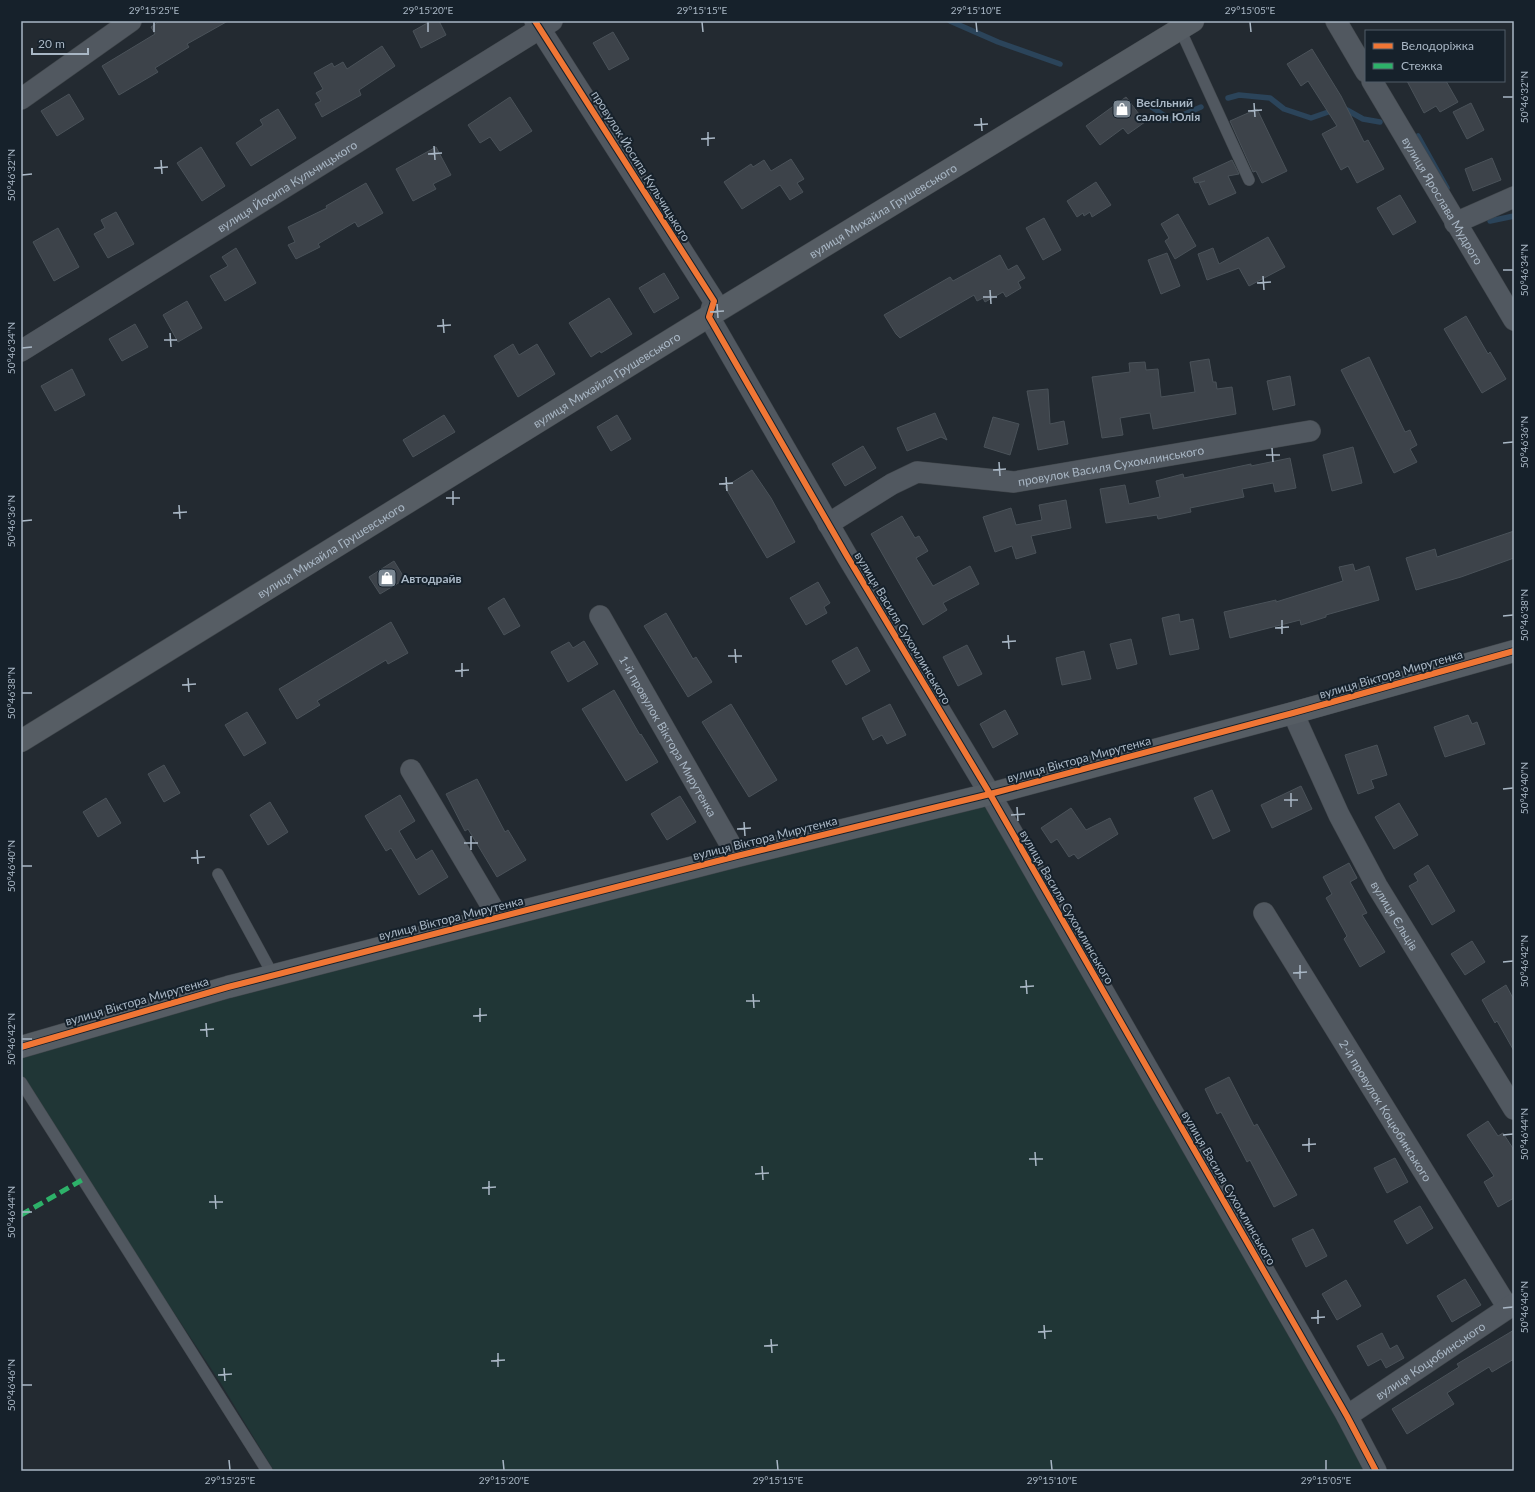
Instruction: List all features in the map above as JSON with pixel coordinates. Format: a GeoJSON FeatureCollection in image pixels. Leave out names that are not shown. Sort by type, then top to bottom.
{"type":"FeatureCollection","features":[{"type":"Feature","properties":{"kind":"street"},"geometry":{"type":"LineString","coordinates":[[21,99],[131,21]]}},
{"type":"Feature","properties":{"kind":"street"},"geometry":{"type":"LineString","coordinates":[[1336,21],[1365,70]]}},
{"type":"Feature","properties":{"kind":"street","name":"провулок Йосипа Кульчицького"},"geometry":{"type":"LineString","coordinates":[[543,24],[714,301],[709,317]]}},
{"type":"Feature","properties":{"kind":"street","name":"вулиця Йосипа Кульчицького"},"geometry":{"type":"LineString","coordinates":[[21,351],[543,24]]}},
{"type":"Feature","properties":{"kind":"street","name":"вулиця Михайла Грушевського"},"geometry":{"type":"LineString","coordinates":[[21,741],[709,317],[1187,25]]}},
{"type":"Feature","properties":{"kind":"street","name":"вулиця Ярослава Мудрого"},"geometry":{"type":"LineString","coordinates":[[1373,82],[1514,320]]}},
{"type":"Feature","properties":{"kind":"street"},"geometry":{"type":"LineString","coordinates":[[1455,223],[1514,197]]}},
{"type":"Feature","properties":{"kind":"street","name":"вулиця Василя Сухомлинського"},"geometry":{"type":"LineString","coordinates":[[709,317],[828,524],[990,794],[1347,1416],[1376,1471]]}},
{"type":"Feature","properties":{"kind":"street","name":"провулок Василя Сухомлинського"},"geometry":{"type":"LineString","coordinates":[[828,524],[892,484],[917,472],[1014,482],[1310,431]]}},
{"type":"Feature","properties":{"kind":"street","name":"1-й провулок Віктора Мирутенка"},"geometry":{"type":"LineString","coordinates":[[600,616],[737,856]]}},
{"type":"Feature","properties":{"kind":"street","name":"вулиця Віктора Мирутенка"},"geometry":{"type":"LineString","coordinates":[[21,1047],[273,975],[737,856],[990,794],[1293,713],[1514,651]]}},
{"type":"Feature","properties":{"kind":"street","name":"вулиця Єльців"},"geometry":{"type":"LineString","coordinates":[[1293,713],[1339,815],[1377,886],[1514,1109]]}},
{"type":"Feature","properties":{"kind":"street"},"geometry":{"type":"LineString","coordinates":[[411,770],[498,918]]}},
{"type":"Feature","properties":{"kind":"street","name":"2-й провулок Коцюбинського"},"geometry":{"type":"LineString","coordinates":[[1264,913],[1511,1306]]}},
{"type":"Feature","properties":{"kind":"street","name":"вулиця Коцюбинського"},"geometry":{"type":"LineString","coordinates":[[1347,1416],[1511,1306]]}},
{"type":"Feature","properties":{"kind":"lane"},"geometry":{"type":"LineString","coordinates":[[1187,25],[1249,180]]}},
{"type":"Feature","properties":{"kind":"lane"},"geometry":{"type":"LineString","coordinates":[[218,874],[273,975]]}},
{"type":"Feature","properties":{"kind":"lane"},"geometry":{"type":"LineString","coordinates":[[21,1082],[267,1471]]}},
{"type":"Feature","properties":{"kind":"green space"},"geometry":{"type":"Polygon","coordinates":[[[984,793],[1366,1471],[274,1471],[220,1382],[84,1177],[21,1076],[21,1050],[984,793]]]}},
{"type":"Feature","properties":{"kind":"building"},"geometry":{"type":"Polygon","coordinates":[[[160,21],[228,21],[187,44],[189,47],[155,68],[158,72],[119,95],[102,66],[155,34],[151,27],[160,21]]]}},
{"type":"Feature","properties":{"kind":"building"},"geometry":{"type":"Polygon","coordinates":[[[431,21],[439,21],[446,35],[421,48],[413,31],[431,21]]]}},
{"type":"Feature","properties":{"kind":"building"},"geometry":{"type":"Polygon","coordinates":[[[613,32],[629,59],[609,70],[593,43],[613,32]]]}},
{"type":"Feature","properties":{"kind":"building"},"geometry":{"type":"Polygon","coordinates":[[[382,46],[395,66],[359,90],[361,95],[322,117],[315,104],[321,101],[316,93],[323,89],[314,73],[332,63],[334,67],[343,62],[347,69],[382,46]]]}},
{"type":"Feature","properties":{"kind":"building"},"geometry":{"type":"Polygon","coordinates":[[[1312,49],[1341,96],[1364,142],[1368,140],[1384,169],[1357,183],[1348,166],[1341,170],[1322,134],[1337,126],[1308,81],[1301,86],[1287,64],[1312,49]]]}},
{"type":"Feature","properties":{"kind":"building"},"geometry":{"type":"Polygon","coordinates":[[[1408,82],[1447,82],[1458,102],[1440,112],[1436,106],[1424,113],[1408,82]]]}},
{"type":"Feature","properties":{"kind":"building"},"geometry":{"type":"Polygon","coordinates":[[[69,94],[84,119],[57,136],[41,111],[69,94]]]}},
{"type":"Feature","properties":{"kind":"building"},"geometry":{"type":"Polygon","coordinates":[[[510,97],[532,131],[500,151],[490,137],[480,143],[468,125],[510,97]]]}},
{"type":"Feature","properties":{"kind":"building","name":"Весільний салон Юлія"},"geometry":{"type":"Polygon","coordinates":[[[1126,97],[1145,122],[1128,134],[1123,128],[1100,145],[1086,126],[1126,97]]]}},
{"type":"Feature","properties":{"kind":"building"},"geometry":{"type":"Polygon","coordinates":[[[1471,103],[1484,130],[1467,139],[1453,112],[1471,103]]]}},
{"type":"Feature","properties":{"kind":"building"},"geometry":{"type":"Polygon","coordinates":[[[278,109],[296,138],[251,166],[236,143],[263,125],[260,120],[278,109]]]}},
{"type":"Feature","properties":{"kind":"building"},"geometry":{"type":"Polygon","coordinates":[[[1257,109],[1287,171],[1262,183],[1256,171],[1253,172],[1230,121],[1257,109]]]}},
{"type":"Feature","properties":{"kind":"building"},"geometry":{"type":"Polygon","coordinates":[[[201,147],[225,186],[202,201],[177,163],[201,147]]]}},
{"type":"Feature","properties":{"kind":"building"},"geometry":{"type":"Polygon","coordinates":[[[436,147],[451,175],[433,184],[436,189],[413,201],[396,169],[436,147]]]}},
{"type":"Feature","properties":{"kind":"building"},"geometry":{"type":"Polygon","coordinates":[[[1492,158],[1501,180],[1473,191],[1465,169],[1492,158]]]}},
{"type":"Feature","properties":{"kind":"building"},"geometry":{"type":"Polygon","coordinates":[[[791,159],[804,179],[797,183],[803,192],[790,200],[780,185],[742,209],[724,182],[751,164],[753,167],[764,160],[771,171],[791,159]]]}},
{"type":"Feature","properties":{"kind":"building"},"geometry":{"type":"Polygon","coordinates":[[[1232,160],[1239,174],[1228,176],[1236,193],[1209,205],[1199,183],[1205,181],[1195,183],[1193,178],[1232,160]]]}},
{"type":"Feature","properties":{"kind":"building"},"geometry":{"type":"Polygon","coordinates":[[[1096,182],[1111,205],[1092,217],[1090,212],[1084,216],[1083,213],[1077,217],[1067,201],[1096,182]]]}},
{"type":"Feature","properties":{"kind":"building"},"geometry":{"type":"Polygon","coordinates":[[[366,183],[383,213],[358,227],[355,222],[318,244],[320,247],[296,259],[288,245],[295,242],[288,227],[327,208],[326,206],[366,183]]]}},
{"type":"Feature","properties":{"kind":"building"},"geometry":{"type":"Polygon","coordinates":[[[1400,195],[1416,222],[1393,235],[1377,208],[1400,195]]]}},
{"type":"Feature","properties":{"kind":"building"},"geometry":{"type":"Polygon","coordinates":[[[116,212],[134,244],[108,258],[94,234],[105,228],[101,220],[116,212]]]}},
{"type":"Feature","properties":{"kind":"building"},"geometry":{"type":"Polygon","coordinates":[[[1178,214],[1196,246],[1175,259],[1165,241],[1169,238],[1161,224],[1178,214]]]}},
{"type":"Feature","properties":{"kind":"building"},"geometry":{"type":"Polygon","coordinates":[[[1044,218],[1061,250],[1043,260],[1026,228],[1044,218]]]}},
{"type":"Feature","properties":{"kind":"building"},"geometry":{"type":"Polygon","coordinates":[[[58,228],[79,267],[54,281],[33,242],[58,228]]]}},
{"type":"Feature","properties":{"kind":"building"},"geometry":{"type":"Polygon","coordinates":[[[1268,237],[1285,267],[1249,286],[1239,268],[1207,280],[1198,254],[1213,248],[1219,264],[1268,237]]]}},
{"type":"Feature","properties":{"kind":"building"},"geometry":{"type":"Polygon","coordinates":[[[236,248],[256,283],[225,301],[210,276],[228,266],[222,257],[236,248]]]}},
{"type":"Feature","properties":{"kind":"building"},"geometry":{"type":"Polygon","coordinates":[[[1167,253],[1180,286],[1161,294],[1148,260],[1167,253]]]}},
{"type":"Feature","properties":{"kind":"building"},"geometry":{"type":"Polygon","coordinates":[[[1000,255],[1008,270],[1017,265],[1025,278],[1018,282],[1021,288],[1006,297],[1003,292],[985,302],[983,298],[977,301],[974,295],[900,338],[896,334],[884,315],[950,277],[953,281],[1000,255]]]}},
{"type":"Feature","properties":{"kind":"building"},"geometry":{"type":"Polygon","coordinates":[[[664,273],[679,298],[654,313],[639,288],[664,273]]]}},
{"type":"Feature","properties":{"kind":"building"},"geometry":{"type":"Polygon","coordinates":[[[609,298],[632,334],[601,353],[600,351],[591,357],[569,323],[609,298]]]}},
{"type":"Feature","properties":{"kind":"building"},"geometry":{"type":"Polygon","coordinates":[[[187,301],[202,328],[178,342],[163,315],[187,301]]]}},
{"type":"Feature","properties":{"kind":"building"},"geometry":{"type":"Polygon","coordinates":[[[1466,316],[1488,354],[1490,352],[1506,379],[1482,393],[1444,329],[1466,316]]]}},
{"type":"Feature","properties":{"kind":"building"},"geometry":{"type":"Polygon","coordinates":[[[135,324],[148,347],[122,361],[109,339],[135,324]]]}},
{"type":"Feature","properties":{"kind":"building"},"geometry":{"type":"Polygon","coordinates":[[[513,344],[519,355],[537,344],[555,374],[518,397],[494,356],[513,344]]]}},
{"type":"Feature","properties":{"kind":"building"},"geometry":{"type":"Polygon","coordinates":[[[1369,357],[1405,432],[1410,430],[1417,445],[1410,449],[1417,462],[1394,473],[1341,370],[1369,357]]]}},
{"type":"Feature","properties":{"kind":"building"},"geometry":{"type":"Polygon","coordinates":[[[1209,359],[1213,382],[1216,382],[1217,389],[1232,387],[1236,414],[1153,429],[1150,413],[1120,418],[1123,435],[1102,438],[1092,377],[1130,372],[1129,363],[1145,362],[1146,370],[1158,369],[1161,397],[1195,392],[1190,362],[1209,359]]]}},
{"type":"Feature","properties":{"kind":"building"},"geometry":{"type":"Polygon","coordinates":[[[72,369],[85,395],[55,411],[41,386],[72,369]]]}},
{"type":"Feature","properties":{"kind":"building"},"geometry":{"type":"Polygon","coordinates":[[[1290,376],[1295,405],[1273,410],[1267,381],[1290,376]]]}},
{"type":"Feature","properties":{"kind":"building"},"geometry":{"type":"Polygon","coordinates":[[[1048,389],[1050,424],[1064,421],[1068,444],[1038,450],[1027,391],[1048,389]]]}},
{"type":"Feature","properties":{"kind":"building"},"geometry":{"type":"Polygon","coordinates":[[[935,413],[947,440],[941,437],[907,451],[897,428],[935,413]]]}},
{"type":"Feature","properties":{"kind":"building"},"geometry":{"type":"Polygon","coordinates":[[[444,415],[455,432],[413,457],[403,440],[444,415]]]}},
{"type":"Feature","properties":{"kind":"building"},"geometry":{"type":"Polygon","coordinates":[[[617,415],[631,439],[611,451],[597,427],[617,415]]]}},
{"type":"Feature","properties":{"kind":"building"},"geometry":{"type":"Polygon","coordinates":[[[993,417],[1019,424],[1010,455],[984,447],[993,417]]]}},
{"type":"Feature","properties":{"kind":"building"},"geometry":{"type":"Polygon","coordinates":[[[863,446],[876,468],[845,486],[832,464],[863,446]]]}},
{"type":"Feature","properties":{"kind":"building"},"geometry":{"type":"Polygon","coordinates":[[[1353,447],[1362,483],[1332,491],[1323,455],[1353,447]]]}},
{"type":"Feature","properties":{"kind":"building"},"geometry":{"type":"Polygon","coordinates":[[[1290,458],[1296,488],[1275,492],[1273,483],[1242,489],[1244,497],[1190,508],[1191,512],[1158,519],[1157,515],[1106,523],[1100,489],[1125,485],[1129,504],[1160,497],[1156,481],[1183,474],[1184,478],[1251,464],[1251,466],[1290,458]]]}},
{"type":"Feature","properties":{"kind":"building"},"geometry":{"type":"Polygon","coordinates":[[[752,470],[771,498],[795,542],[767,558],[725,487],[752,470]]]}},
{"type":"Feature","properties":{"kind":"building"},"geometry":{"type":"Polygon","coordinates":[[[1066,500],[1071,528],[1031,536],[1036,553],[1016,559],[1012,546],[995,552],[983,517],[1011,508],[1016,525],[1042,520],[1039,505],[1066,500]]]}},
{"type":"Feature","properties":{"kind":"building"},"geometry":{"type":"Polygon","coordinates":[[[902,516],[915,538],[919,536],[928,551],[916,558],[933,586],[970,566],[979,584],[943,603],[947,610],[923,625],[871,534],[902,516]]]}},
{"type":"Feature","properties":{"kind":"building"},"geometry":{"type":"Polygon","coordinates":[[[1514,531],[1514,558],[1461,577],[1416,590],[1406,558],[1435,549],[1437,557],[1514,531]]]}},
{"type":"Feature","properties":{"kind":"building","name":"Автодрайв"},"geometry":{"type":"Polygon","coordinates":[[[394,561],[405,579],[380,594],[369,577],[394,561]]]}},
{"type":"Feature","properties":{"kind":"building"},"geometry":{"type":"Polygon","coordinates":[[[1353,564],[1355,571],[1369,566],[1379,600],[1326,615],[1326,617],[1301,625],[1300,620],[1230,638],[1224,612],[1276,600],[1276,602],[1343,581],[1339,567],[1353,564]]]}},
{"type":"Feature","properties":{"kind":"building"},"geometry":{"type":"Polygon","coordinates":[[[818,582],[830,603],[824,607],[827,613],[806,625],[790,598],[818,582]]]}},
{"type":"Feature","properties":{"kind":"building"},"geometry":{"type":"Polygon","coordinates":[[[504,598],[520,626],[504,635],[488,608],[504,598]]]}},
{"type":"Feature","properties":{"kind":"building"},"geometry":{"type":"Polygon","coordinates":[[[666,613],[693,659],[696,657],[712,682],[688,697],[644,626],[666,613]]]}},
{"type":"Feature","properties":{"kind":"building"},"geometry":{"type":"Polygon","coordinates":[[[1179,614],[1180,622],[1193,619],[1199,649],[1170,655],[1162,618],[1179,614]]]}},
{"type":"Feature","properties":{"kind":"building"},"geometry":{"type":"Polygon","coordinates":[[[391,622],[408,653],[388,664],[386,660],[317,701],[320,705],[297,719],[279,689],[391,622]]]}},
{"type":"Feature","properties":{"kind":"building"},"geometry":{"type":"Polygon","coordinates":[[[1131,639],[1137,664],[1117,669],[1110,644],[1131,639]]]}},
{"type":"Feature","properties":{"kind":"building"},"geometry":{"type":"Polygon","coordinates":[[[584,641],[598,664],[568,682],[551,652],[569,642],[573,648],[584,641]]]}},
{"type":"Feature","properties":{"kind":"building"},"geometry":{"type":"Polygon","coordinates":[[[967,645],[982,674],[958,686],[943,657],[967,645]]]}},
{"type":"Feature","properties":{"kind":"building"},"geometry":{"type":"Polygon","coordinates":[[[857,647],[870,671],[846,685],[832,661],[857,647]]]}},
{"type":"Feature","properties":{"kind":"building"},"geometry":{"type":"Polygon","coordinates":[[[1084,651],[1091,679],[1062,685],[1056,658],[1084,651]]]}},
{"type":"Feature","properties":{"kind":"building"},"geometry":{"type":"Polygon","coordinates":[[[614,690],[640,735],[641,734],[658,762],[626,781],[582,709],[614,690]]]}},
{"type":"Feature","properties":{"kind":"building"},"geometry":{"type":"Polygon","coordinates":[[[731,704],[777,780],[749,797],[702,722],[731,704]]]}},
{"type":"Feature","properties":{"kind":"building"},"geometry":{"type":"Polygon","coordinates":[[[890,704],[906,735],[887,744],[882,735],[873,740],[862,718],[890,704]]]}},
{"type":"Feature","properties":{"kind":"building"},"geometry":{"type":"Polygon","coordinates":[[[1005,710],[1018,734],[993,748],[980,724],[1005,710]]]}},
{"type":"Feature","properties":{"kind":"building"},"geometry":{"type":"Polygon","coordinates":[[[247,712],[266,743],[244,756],[225,725],[247,712]]]}},
{"type":"Feature","properties":{"kind":"building"},"geometry":{"type":"Polygon","coordinates":[[[1468,715],[1472,724],[1477,722],[1485,744],[1445,757],[1434,727],[1468,715]]]}},
{"type":"Feature","properties":{"kind":"building"},"geometry":{"type":"Polygon","coordinates":[[[1377,745],[1387,775],[1371,780],[1374,788],[1358,794],[1345,755],[1377,745]]]}},
{"type":"Feature","properties":{"kind":"building"},"geometry":{"type":"Polygon","coordinates":[[[164,765],[180,793],[164,802],[148,774],[164,765]]]}},
{"type":"Feature","properties":{"kind":"building"},"geometry":{"type":"Polygon","coordinates":[[[477,779],[505,832],[508,830],[526,860],[497,877],[468,829],[465,831],[446,794],[477,779]]]}},
{"type":"Feature","properties":{"kind":"building"},"geometry":{"type":"Polygon","coordinates":[[[1301,786],[1312,809],[1272,828],[1261,805],[1301,786]]]}},
{"type":"Feature","properties":{"kind":"building"},"geometry":{"type":"Polygon","coordinates":[[[1212,790],[1230,831],[1213,839],[1194,798],[1212,790]]]}},
{"type":"Feature","properties":{"kind":"building"},"geometry":{"type":"Polygon","coordinates":[[[400,795],[415,821],[399,831],[416,860],[432,850],[448,877],[419,895],[391,848],[386,851],[365,816],[400,795]]]}},
{"type":"Feature","properties":{"kind":"building"},"geometry":{"type":"Polygon","coordinates":[[[680,796],[696,822],[667,840],[651,814],[680,796]]]}},
{"type":"Feature","properties":{"kind":"building"},"geometry":{"type":"Polygon","coordinates":[[[106,798],[121,823],[98,837],[83,812],[106,798]]]}},
{"type":"Feature","properties":{"kind":"building"},"geometry":{"type":"Polygon","coordinates":[[[270,802],[288,832],[268,845],[250,815],[270,802]]]}},
{"type":"Feature","properties":{"kind":"building"},"geometry":{"type":"Polygon","coordinates":[[[1399,803],[1418,835],[1394,849],[1375,817],[1399,803]]]}},
{"type":"Feature","properties":{"kind":"building"},"geometry":{"type":"Polygon","coordinates":[[[1071,808],[1086,830],[1110,818],[1118,834],[1078,859],[1074,854],[1069,857],[1057,839],[1051,843],[1041,828],[1071,808]]]}},
{"type":"Feature","properties":{"kind":"building"},"geometry":{"type":"Polygon","coordinates":[[[1349,863],[1357,878],[1350,882],[1367,913],[1362,915],[1385,952],[1360,967],[1344,939],[1347,936],[1326,898],[1332,894],[1323,877],[1349,863]]]}},
{"type":"Feature","properties":{"kind":"building"},"geometry":{"type":"Polygon","coordinates":[[[1428,865],[1455,911],[1432,925],[1409,886],[1418,881],[1414,874],[1428,865]]]}},
{"type":"Feature","properties":{"kind":"building"},"geometry":{"type":"Polygon","coordinates":[[[1472,941],[1485,962],[1465,975],[1451,954],[1472,941]]]}},
{"type":"Feature","properties":{"kind":"building"},"geometry":{"type":"Polygon","coordinates":[[[1506,985],[1514,1000],[1514,1051],[1497,1021],[1495,1023],[1482,1000],[1506,985]]]}},
{"type":"Feature","properties":{"kind":"building"},"geometry":{"type":"Polygon","coordinates":[[[1229,1077],[1254,1126],[1257,1124],[1297,1195],[1274,1207],[1250,1160],[1247,1162],[1221,1112],[1217,1114],[1205,1089],[1229,1077]]]}},
{"type":"Feature","properties":{"kind":"building"},"geometry":{"type":"Polygon","coordinates":[[[1488,1121],[1498,1136],[1503,1133],[1514,1150],[1514,1198],[1498,1207],[1484,1182],[1494,1176],[1467,1135],[1488,1121]]]}},
{"type":"Feature","properties":{"kind":"building"},"geometry":{"type":"Polygon","coordinates":[[[1395,1158],[1408,1182],[1387,1193],[1374,1168],[1395,1158]]]}},
{"type":"Feature","properties":{"kind":"building"},"geometry":{"type":"Polygon","coordinates":[[[1420,1206],[1433,1228],[1407,1244],[1394,1221],[1420,1206]]]}},
{"type":"Feature","properties":{"kind":"building"},"geometry":{"type":"Polygon","coordinates":[[[1313,1229],[1327,1256],[1306,1267],[1292,1239],[1313,1229]]]}},
{"type":"Feature","properties":{"kind":"building"},"geometry":{"type":"Polygon","coordinates":[[[1465,1279],[1481,1305],[1452,1322],[1437,1296],[1465,1279]]]}},
{"type":"Feature","properties":{"kind":"building"},"geometry":{"type":"Polygon","coordinates":[[[1346,1280],[1361,1306],[1337,1320],[1322,1294],[1346,1280]]]}},
{"type":"Feature","properties":{"kind":"building"},"geometry":{"type":"Polygon","coordinates":[[[1514,1330],[1514,1359],[1492,1372],[1489,1367],[1447,1393],[1454,1404],[1407,1434],[1392,1409],[1459,1367],[1457,1364],[1514,1330]]]}},
{"type":"Feature","properties":{"kind":"building"},"geometry":{"type":"Polygon","coordinates":[[[1382,1333],[1390,1349],[1397,1345],[1404,1358],[1386,1368],[1381,1359],[1368,1366],[1357,1346],[1382,1333]]]}},
{"type":"Feature","properties":{"kind":"waterway"},"geometry":{"type":"LineString","coordinates":[[950,21],[998,42],[1060,64]]}},
{"type":"Feature","properties":{"kind":"waterway"},"geometry":{"type":"LineString","coordinates":[[1228,98],[1239,95],[1270,98],[1284,109],[1311,118],[1334,110]]}},
{"type":"Feature","properties":{"kind":"waterway"},"geometry":{"type":"LineString","coordinates":[[1141,100],[1171,120],[1201,107]]}},
{"type":"Feature","properties":{"kind":"waterway"},"geometry":{"type":"LineString","coordinates":[[1342,110],[1347,110],[1363,119],[1380,122]]}},
{"type":"Feature","properties":{"kind":"waterway"},"geometry":{"type":"LineString","coordinates":[[1418,136],[1447,188]]}},
{"type":"Feature","properties":{"kind":"waterway"},"geometry":{"type":"LineString","coordinates":[[1490,221],[1514,216]]}},
{"type":"Feature","properties":{"kind":"marked path"},"geometry":{"type":"LineString","coordinates":[[21,1215],[82,1180]]}},
{"type":"Feature","properties":{"kind":"cycle path"},"geometry":{"type":"LineString","coordinates":[[535,21],[714,301],[709,317],[847,556],[990,794],[1347,1416],[1376,1471]]}},
{"type":"Feature","properties":{"kind":"cycle path"},"geometry":{"type":"LineString","coordinates":[[21,1047],[228,987],[737,856],[990,794],[1293,713],[1514,651]]}},
{"type":"Feature","properties":{"kind":"place","name":"Весільний салон Юлія"},"geometry":{"type":"Point","coordinates":[1122,109]}},
{"type":"Feature","properties":{"kind":"place","name":"Автодрайв"},"geometry":{"type":"Point","coordinates":[387,578]}}]}
